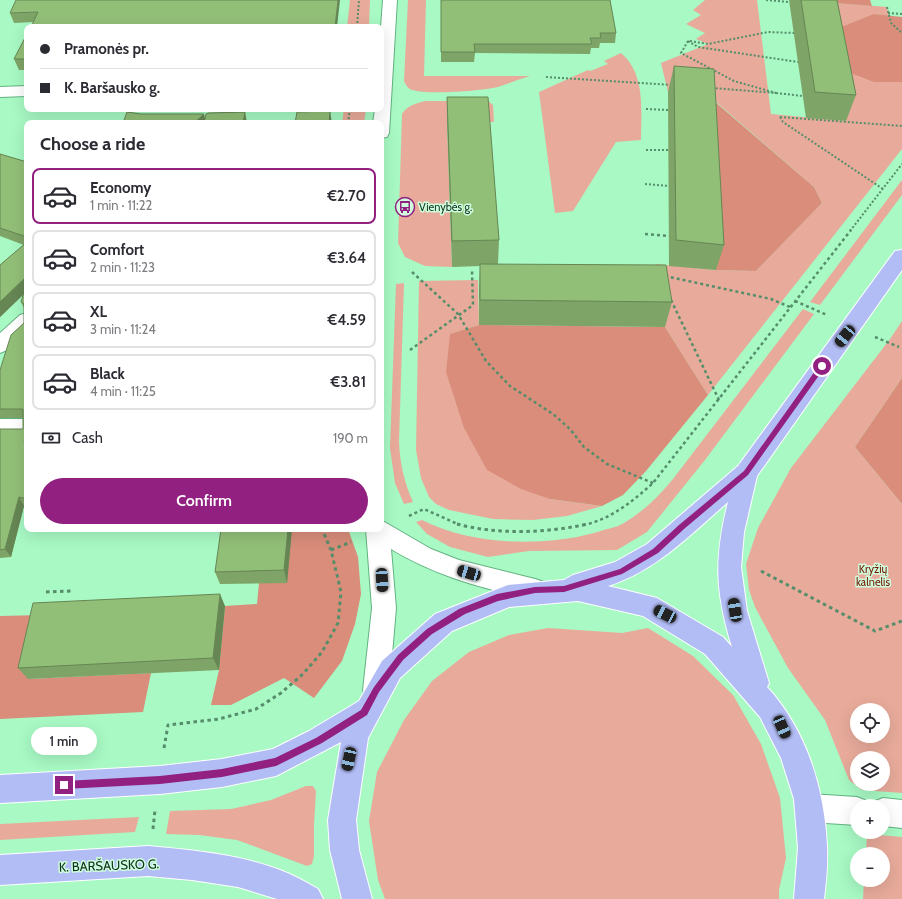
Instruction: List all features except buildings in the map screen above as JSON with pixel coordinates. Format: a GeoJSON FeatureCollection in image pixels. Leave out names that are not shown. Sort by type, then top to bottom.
{"type":"FeatureCollection","features":[{"type":"Feature","properties":{"kind":"main road"},"geometry":{"type":"LineString","coordinates":[[384,70],[390,0]]}},
{"type":"Feature","properties":{"kind":"main road"},"geometry":{"type":"LineString","coordinates":[[0,92],[24,91]]}},
{"type":"Feature","properties":{"kind":"main road"},"geometry":{"type":"LineString","coordinates":[[564,589],[622,571],[655,551],[746,473],[902,256]]}},
{"type":"Feature","properties":{"kind":"main road"},"geometry":{"type":"LineString","coordinates":[[0,345],[24,323]]}},
{"type":"Feature","properties":{"kind":"main road"},"geometry":{"type":"LineString","coordinates":[[0,428],[24,428]]}},
{"type":"Feature","properties":{"kind":"main road"},"geometry":{"type":"LineString","coordinates":[[746,473],[729,566],[737,623],[759,692]]}},
{"type":"Feature","properties":{"kind":"main road"},"geometry":{"type":"LineString","coordinates":[[0,789],[160,780],[222,773],[276,762],[319,740],[370,701],[384,608],[379,532]]}},
{"type":"Feature","properties":{"kind":"main road"},"geometry":{"type":"LineString","coordinates":[[382,532],[423,556],[457,570],[535,590]]}},
{"type":"Feature","properties":{"kind":"main road"},"geometry":{"type":"LineString","coordinates":[[357,899],[347,862],[342,822],[345,776],[351,747],[370,701],[401,658],[430,632],[462,611],[497,597],[535,590],[564,589],[595,592],[625,598],[655,609],[684,624],[711,643],[737,666],[759,692],[782,727],[799,766],[810,808],[814,840],[813,873],[809,899]]}},
{"type":"Feature","properties":{"kind":"main road"},"geometry":{"type":"LineString","coordinates":[[810,808],[850,811]]}},
{"type":"Feature","properties":{"kind":"main road"},"geometry":{"type":"LineString","coordinates":[[890,813],[902,814]]}},
{"type":"Feature","properties":{"kind":"main road","name":"K. BARŠAUSKO G."},"geometry":{"type":"LineString","coordinates":[[0,870],[148,861],[192,864],[238,872],[279,884],[308,899]]}},
{"type":"Feature","properties":{"kind":"path"},"geometry":{"type":"LineString","coordinates":[[357,24],[359,0]]}},
{"type":"Feature","properties":{"kind":"path"},"geometry":{"type":"LineString","coordinates":[[766,0],[789,2]]}},
{"type":"Feature","properties":{"kind":"path"},"geometry":{"type":"LineString","coordinates":[[887,7],[891,23],[902,33]]}},
{"type":"Feature","properties":{"kind":"path"},"geometry":{"type":"LineString","coordinates":[[888,13],[902,14]]}},
{"type":"Feature","properties":{"kind":"path"},"geometry":{"type":"LineString","coordinates":[[688,41],[708,44],[768,32],[794,33]]}},
{"type":"Feature","properties":{"kind":"path"},"geometry":{"type":"LineString","coordinates":[[688,41],[698,47],[771,60],[798,62]]}},
{"type":"Feature","properties":{"kind":"path"},"geometry":{"type":"LineString","coordinates":[[688,41],[681,53],[734,81],[776,93]]}},
{"type":"Feature","properties":{"kind":"path"},"geometry":{"type":"LineString","coordinates":[[546,77],[677,86]]}},
{"type":"Feature","properties":{"kind":"path"},"geometry":{"type":"LineString","coordinates":[[708,88],[802,96]]}},
{"type":"Feature","properties":{"kind":"path"},"geometry":{"type":"LineString","coordinates":[[646,109],[668,110]]}},
{"type":"Feature","properties":{"kind":"path"},"geometry":{"type":"LineString","coordinates":[[883,189],[783,122],[780,117],[902,126]]}},
{"type":"Feature","properties":{"kind":"path"},"geometry":{"type":"LineString","coordinates":[[646,150],[668,150]]}},
{"type":"Feature","properties":{"kind":"path"},"geometry":{"type":"LineString","coordinates":[[424,509],[455,524],[490,530],[528,530],[569,527],[599,520],[624,508],[653,483],[902,164]]}},
{"type":"Feature","properties":{"kind":"path"},"geometry":{"type":"LineString","coordinates":[[646,184],[669,186]]}},
{"type":"Feature","properties":{"kind":"path"},"geometry":{"type":"LineString","coordinates":[[645,234],[669,236]]}},
{"type":"Feature","properties":{"kind":"path"},"geometry":{"type":"LineString","coordinates":[[410,350],[458,314],[473,305],[472,271]]}},
{"type":"Feature","properties":{"kind":"path"},"geometry":{"type":"LineString","coordinates":[[412,272],[458,314],[486,361],[510,386],[552,414],[570,429],[584,447],[606,464],[653,483]]}},
{"type":"Feature","properties":{"kind":"path"},"geometry":{"type":"LineString","coordinates":[[659,274],[771,299],[790,307]]}},
{"type":"Feature","properties":{"kind":"path"},"geometry":{"type":"LineString","coordinates":[[669,295],[718,400]]}},
{"type":"Feature","properties":{"kind":"path"},"geometry":{"type":"LineString","coordinates":[[168,725],[219,719],[256,709],[280,693],[303,674],[322,652],[338,623],[341,592],[331,550],[323,532]]}},
{"type":"Feature","properties":{"kind":"path"},"geometry":{"type":"LineString","coordinates":[[761,571],[875,631],[902,621]]}},
{"type":"Feature","properties":{"kind":"path"},"geometry":{"type":"LineString","coordinates":[[46,592],[73,590]]}},
{"type":"Feature","properties":{"kind":"green space"},"geometry":{"type":"Polygon","coordinates":[[[350,0],[370,0],[369,24],[347,24],[350,0]]]}},
{"type":"Feature","properties":{"kind":"green space"},"geometry":{"type":"Polygon","coordinates":[[[408,0],[426,0],[424,76],[530,76],[498,87],[479,90],[430,92],[410,89],[404,81],[408,0]]]}},
{"type":"Feature","properties":{"kind":"green space"},"geometry":{"type":"Polygon","coordinates":[[[705,0],[757,0],[771,114],[846,121],[824,2],[887,7],[889,16],[874,14],[874,82],[902,82],[902,149],[708,395],[665,327],[656,264],[716,270],[756,271],[822,203],[814,187],[708,95],[668,92],[661,63],[708,44],[696,39],[705,33],[686,24],[701,15],[693,10],[705,0]]]}},
{"type":"Feature","properties":{"kind":"green space"},"geometry":{"type":"Polygon","coordinates":[[[621,53],[635,71],[638,82],[641,105],[641,140],[616,142],[573,211],[555,213],[539,92],[588,70],[590,71],[608,64],[604,61],[621,53]]]}},
{"type":"Feature","properties":{"kind":"green space"},"geometry":{"type":"Polygon","coordinates":[[[425,101],[488,101],[493,105],[494,122],[447,123],[452,267],[425,266],[405,257],[398,243],[402,114],[409,107],[425,101]]]}},
{"type":"Feature","properties":{"kind":"green space"},"geometry":{"type":"Polygon","coordinates":[[[344,112],[366,112],[364,120],[342,120],[344,112]]]}},
{"type":"Feature","properties":{"kind":"green space"},"geometry":{"type":"Polygon","coordinates":[[[902,180],[902,195],[820,305],[810,302],[902,180]]]}},
{"type":"Feature","properties":{"kind":"green space"},"geometry":{"type":"Polygon","coordinates":[[[478,280],[479,325],[451,334],[550,499],[602,506],[567,516],[533,520],[493,519],[449,510],[436,504],[429,497],[421,478],[416,450],[419,281],[478,280]]]}},
{"type":"Feature","properties":{"kind":"green space"},"geometry":{"type":"Polygon","coordinates":[[[404,283],[399,442],[403,472],[413,502],[404,504],[395,483],[390,448],[396,284],[404,283]]]}},
{"type":"Feature","properties":{"kind":"green space"},"geometry":{"type":"Polygon","coordinates":[[[803,309],[814,314],[705,460],[647,532],[617,550],[529,551],[488,557],[450,547],[427,534],[416,522],[422,520],[442,529],[464,535],[512,542],[560,540],[582,536],[622,524],[650,503],[673,479],[803,309]]]}},
{"type":"Feature","properties":{"kind":"green space","name":"Kryžių kalnelis"},"geometry":{"type":"Polygon","coordinates":[[[902,321],[902,378],[855,447],[902,504],[902,793],[875,791],[890,791],[890,751],[850,751],[850,781],[849,780],[825,720],[788,668],[755,607],[749,590],[746,564],[758,528],[791,468],[890,339],[902,321]]]}},
{"type":"Feature","properties":{"kind":"green space"},"geometry":{"type":"Polygon","coordinates":[[[548,628],[622,633],[648,628],[693,656],[733,695],[761,744],[780,798],[786,858],[779,890],[779,899],[385,899],[378,880],[369,821],[377,772],[404,720],[432,681],[469,652],[509,635],[548,628]]]}},
{"type":"Feature","properties":{"kind":"green space"},"geometry":{"type":"Polygon","coordinates":[[[306,786],[313,786],[316,791],[314,856],[312,864],[307,866],[237,840],[199,835],[166,834],[170,811],[231,809],[271,800],[306,786]]]}},
{"type":"Feature","properties":{"kind":"green space"},"geometry":{"type":"Polygon","coordinates":[[[139,817],[135,832],[0,840],[0,824],[139,817]]]}},
{"type":"Feature","properties":{"kind":"green space"},"geometry":{"type":"Polygon","coordinates":[[[890,836],[902,837],[902,899],[863,899],[864,887],[890,887],[890,847],[866,847],[867,839],[890,839],[890,836]]]}},
{"type":"Feature","properties":{"kind":"shaded area"},"geometry":{"type":"Polygon","coordinates":[[[824,0],[870,0],[872,6],[824,2],[824,0]]]}},
{"type":"Feature","properties":{"kind":"shaded area"},"geometry":{"type":"Polygon","coordinates":[[[874,14],[902,17],[902,82],[874,82],[848,72],[839,28],[874,14]]]}},
{"type":"Feature","properties":{"kind":"shaded area"},"geometry":{"type":"Polygon","coordinates":[[[707,95],[814,187],[822,203],[756,271],[716,270],[707,95]]]}},
{"type":"Feature","properties":{"kind":"shaded area"},"geometry":{"type":"Polygon","coordinates":[[[479,325],[665,327],[708,395],[646,471],[623,495],[602,506],[550,499],[521,489],[487,470],[464,428],[446,372],[450,334],[479,325]]]}},
{"type":"Feature","properties":{"kind":"shaded area"},"geometry":{"type":"Polygon","coordinates":[[[902,378],[902,504],[855,447],[902,378]]]}},
{"type":"Feature","properties":{"kind":"shaded area"},"geometry":{"type":"Polygon","coordinates":[[[290,532],[349,532],[358,557],[361,594],[355,624],[342,661],[314,698],[284,678],[231,705],[211,705],[219,670],[225,606],[257,604],[259,583],[290,532]]]}},
{"type":"Feature","properties":{"kind":"shaded area"},"geometry":{"type":"Polygon","coordinates":[[[43,615],[29,679],[151,673],[143,712],[0,719],[0,616],[43,615]]]}},
{"type":"Feature","properties":{"kind":"place","name":"Vienybės g."},"geometry":{"type":"Point","coordinates":[405,207]}},
{"type":"Feature","properties":{"kind":"route"},"geometry":{"type":"LineString","coordinates":[[64,785],[160,780],[222,773],[276,762],[319,740],[364,712],[376,690],[401,658],[430,632],[462,611],[497,597],[535,590],[564,589],[622,571],[655,551],[746,473],[822,366]]}}]}
